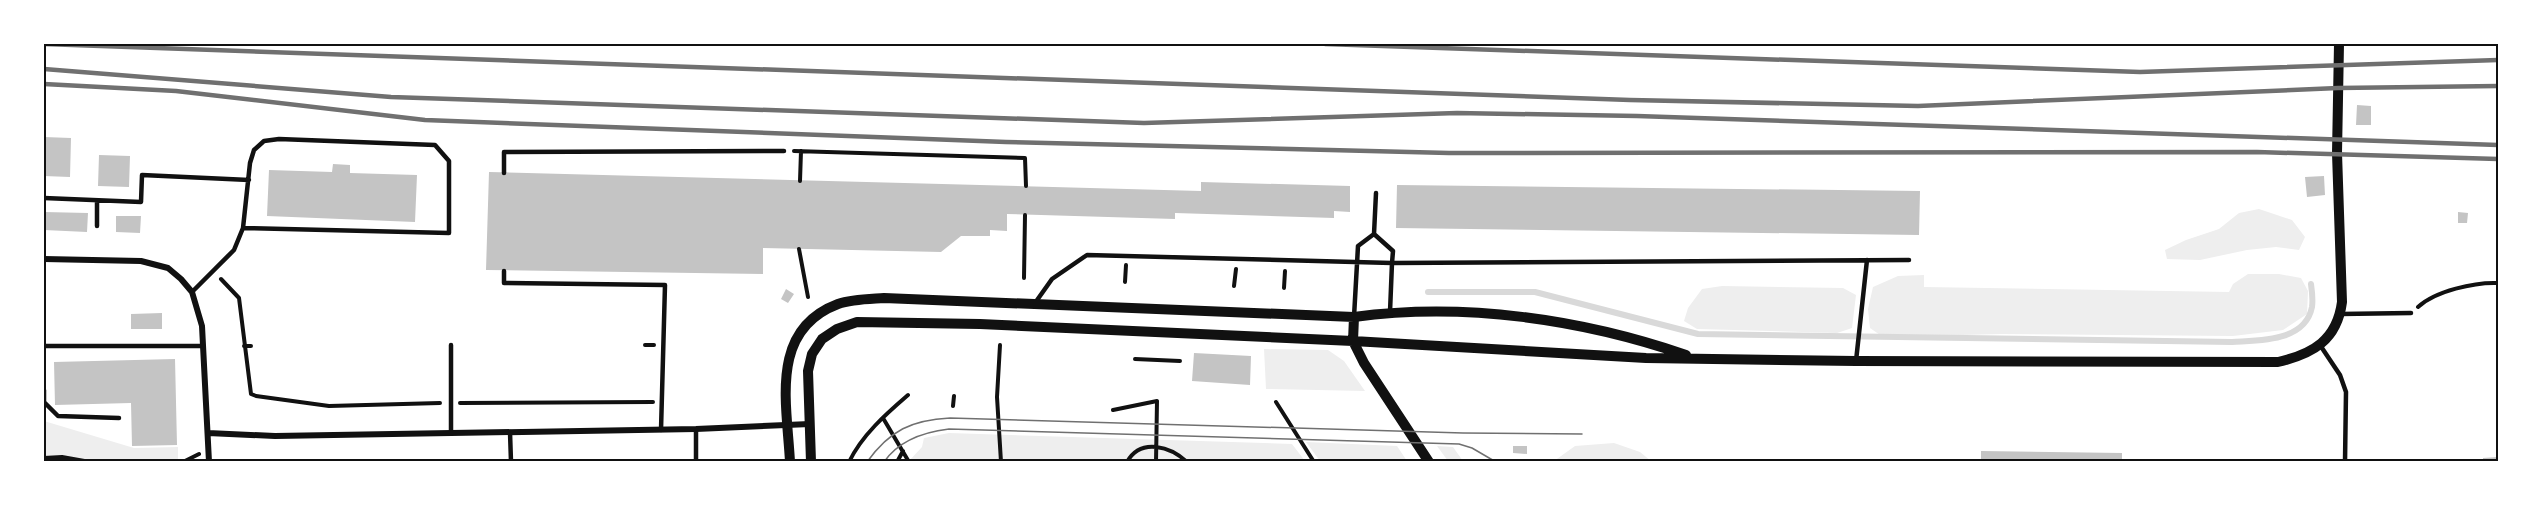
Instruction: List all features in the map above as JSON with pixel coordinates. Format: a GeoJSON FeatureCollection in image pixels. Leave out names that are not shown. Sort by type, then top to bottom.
{"type":"FeatureCollection","features":[{"type":"Feature","properties":{"kind":"street"},"geometry":{"type":"LineString","coordinates":[[811,462],[808,371],[812,354],[822,339],[837,329],[857,322],[878,321],[1353,341],[1646,358],[2278,362],[2306,354],[2320,345],[2336,325],[2340,314],[2342,302],[2337,153],[2339,44]]}},
{"type":"Feature","properties":{"kind":"street"},"geometry":{"type":"LineString","coordinates":[[44,259],[141,261],[168,268],[192,292],[202,326],[209,462]]}},
{"type":"Feature","properties":{"kind":"street"},"geometry":{"type":"LineString","coordinates":[[790,462],[787,358],[795,340],[807,325],[838,304],[884,298],[1354,317],[1390,312],[1510,315],[1561,323],[1653,344],[1695,358]]}},
{"type":"Feature","properties":{"kind":"street"},"geometry":{"type":"LineString","coordinates":[[1354,317],[1353,341],[1383,393],[1429,462]]}},
{"type":"Feature","properties":{"kind":"street"},"geometry":{"type":"LineString","coordinates":[[208,433],[275,436],[661,430],[810,424]]}},
{"type":"Feature","properties":{"kind":"lane"},"geometry":{"type":"LineString","coordinates":[[192,292],[234,250],[243,228],[250,163],[254,150],[264,141],[279,139],[435,145],[449,162],[449,233],[243,228]]}},
{"type":"Feature","properties":{"kind":"lane"},"geometry":{"type":"LineString","coordinates":[[504,173],[504,152],[784,151]]}},
{"type":"Feature","properties":{"kind":"lane"},"geometry":{"type":"LineString","coordinates":[[44,198],[141,202],[142,175],[249,180]]}},
{"type":"Feature","properties":{"kind":"lane"},"geometry":{"type":"LineString","coordinates":[[1376,193],[1374,234],[1392,251],[1390,312]]}},
{"type":"Feature","properties":{"kind":"lane"},"geometry":{"type":"LineString","coordinates":[[97,201],[97,226]]}},
{"type":"Feature","properties":{"kind":"lane"},"geometry":{"type":"LineString","coordinates":[[1354,317],[1358,246],[1374,234]]}},
{"type":"Feature","properties":{"kind":"lane"},"geometry":{"type":"LineString","coordinates":[[1034,305],[1053,279],[1087,255],[1392,263],[1909,260]]}},
{"type":"Feature","properties":{"kind":"lane"},"geometry":{"type":"LineString","coordinates":[[1856,361],[1867,260]]}},
{"type":"Feature","properties":{"kind":"lane"},"geometry":{"type":"LineString","coordinates":[[504,271],[504,283],[665,285],[661,430]]}},
{"type":"Feature","properties":{"kind":"lane"},"geometry":{"type":"LineString","coordinates":[[2340,314],[2411,313]]}},
{"type":"Feature","properties":{"kind":"lane"},"geometry":{"type":"LineString","coordinates":[[451,345],[451,433]]}},
{"type":"Feature","properties":{"kind":"lane"},"geometry":{"type":"LineString","coordinates":[[2320,345],[2340,375],[2346,392],[2345,462]]}},
{"type":"Feature","properties":{"kind":"lane"},"geometry":{"type":"LineString","coordinates":[[44,346],[203,346]]}},
{"type":"Feature","properties":{"kind":"lane"},"geometry":{"type":"LineString","coordinates":[[44,390],[44,402],[58,416],[119,418]]}},
{"type":"Feature","properties":{"kind":"lane"},"geometry":{"type":"LineString","coordinates":[[696,429],[696,462]]}},
{"type":"Feature","properties":{"kind":"lane"},"geometry":{"type":"LineString","coordinates":[[510,432],[511,462]]}},
{"type":"Feature","properties":{"kind":"path"},"geometry":{"type":"LineString","coordinates":[[784,151],[1025,158],[1026,186]]}},
{"type":"Feature","properties":{"kind":"path"},"geometry":{"type":"LineString","coordinates":[[800,180],[801,151]]}},
{"type":"Feature","properties":{"kind":"path"},"geometry":{"type":"LineString","coordinates":[[1024,278],[1025,215]]}},
{"type":"Feature","properties":{"kind":"path"},"geometry":{"type":"LineString","coordinates":[[799,249],[808,297]]}},
{"type":"Feature","properties":{"kind":"path"},"geometry":{"type":"LineString","coordinates":[[1234,286],[1237,259]]}},
{"type":"Feature","properties":{"kind":"path"},"geometry":{"type":"LineString","coordinates":[[1284,288],[1285,261]]}},
{"type":"Feature","properties":{"kind":"path"},"geometry":{"type":"LineString","coordinates":[[214,271],[239,298],[249,387],[251,394],[256,396],[329,406],[649,400],[662,406]]}},
{"type":"Feature","properties":{"kind":"path"},"geometry":{"type":"LineString","coordinates":[[2411,313],[2424,301],[2458,288],[2485,282],[2499,283]]}},
{"type":"Feature","properties":{"kind":"path"},"geometry":{"type":"LineString","coordinates":[[1000,345],[997,397],[1001,462]]}},
{"type":"Feature","properties":{"kind":"path"},"geometry":{"type":"LineString","coordinates":[[244,346],[251,346]]}},
{"type":"Feature","properties":{"kind":"path"},"geometry":{"type":"LineString","coordinates":[[1135,360],[1180,361]]}},
{"type":"Feature","properties":{"kind":"path"},"geometry":{"type":"LineString","coordinates":[[849,462],[856,448],[908,395]]}},
{"type":"Feature","properties":{"kind":"path"},"geometry":{"type":"LineString","coordinates":[[953,406],[954,396]]}},
{"type":"Feature","properties":{"kind":"path"},"geometry":{"type":"LineString","coordinates":[[1113,410],[1157,401],[1156,462]]}},
{"type":"Feature","properties":{"kind":"path"},"geometry":{"type":"LineString","coordinates":[[1276,402],[1314,462]]}},
{"type":"Feature","properties":{"kind":"path"},"geometry":{"type":"LineString","coordinates":[[883,418],[909,462]]}},
{"type":"Feature","properties":{"kind":"path"},"geometry":{"type":"LineString","coordinates":[[1127,462],[1131,454],[1156,445],[1176,452],[1187,462]]}},
{"type":"Feature","properties":{"kind":"path"},"geometry":{"type":"LineString","coordinates":[[897,462],[903,451]]}},
{"type":"Feature","properties":{"kind":"path"},"geometry":{"type":"LineString","coordinates":[[1176,452],[1182,462]]}},
{"type":"Feature","properties":{"kind":"path"},"geometry":{"type":"LineString","coordinates":[[192,462],[195,456]]}},
{"type":"Feature","properties":{"kind":"path"},"geometry":{"type":"LineString","coordinates":[[44,458],[62,457],[90,462]]}},
{"type":"Feature","properties":{"kind":"shaded area"},"geometry":{"type":"Polygon","coordinates":[[[2259,209],[2292,220],[2305,237],[2299,250],[2276,247],[2247,250],[2200,260],[2167,259],[2165,250],[2219,229],[2239,213],[2259,209]]]}},
{"type":"Feature","properties":{"kind":"shaded area"},"geometry":{"type":"Polygon","coordinates":[[[2248,274],[2279,274],[2301,278],[2308,291],[2307,314],[2283,330],[2233,336],[2001,334],[1883,337],[1870,328],[1868,309],[1873,287],[1898,276],[1924,275],[1924,287],[2229,292],[2233,284],[2248,274]]]}},
{"type":"Feature","properties":{"kind":"shaded area"},"geometry":{"type":"Polygon","coordinates":[[[1722,286],[1843,288],[1856,295],[1852,328],[1837,333],[1697,329],[1684,321],[1688,308],[1702,289],[1722,286]]]}},
{"type":"Feature","properties":{"kind":"shaded area"},"geometry":{"type":"Polygon","coordinates":[[[1264,349],[1328,350],[1344,361],[1365,391],[1266,389],[1264,349]]]}},
{"type":"Feature","properties":{"kind":"shaded area"},"geometry":{"type":"Polygon","coordinates":[[[44,421],[134,448],[178,447],[178,460],[174,462],[44,461],[44,421]]]}},
{"type":"Feature","properties":{"kind":"shaded area"},"geometry":{"type":"Polygon","coordinates":[[[949,433],[1292,444],[1305,461],[908,462],[922,447],[924,438],[949,433]]]}},
{"type":"Feature","properties":{"kind":"shaded area"},"geometry":{"type":"Polygon","coordinates":[[[1306,442],[1397,446],[1407,461],[1320,461],[1306,442]]]}},
{"type":"Feature","properties":{"kind":"shaded area"},"geometry":{"type":"Polygon","coordinates":[[[1614,443],[1640,452],[1651,461],[1554,461],[1575,446],[1614,443]]]}},
{"type":"Feature","properties":{"kind":"shaded area"},"geometry":{"type":"Polygon","coordinates":[[[1437,446],[1453,447],[1463,461],[1448,461],[1437,446]]]}},
{"type":"Feature","properties":{"kind":"building"},"geometry":{"type":"Polygon","coordinates":[[[2357,105],[2371,106],[2371,125],[2356,125],[2357,105]]]}},
{"type":"Feature","properties":{"kind":"building"},"geometry":{"type":"Polygon","coordinates":[[[44,137],[71,138],[70,177],[44,176],[44,137]]]}},
{"type":"Feature","properties":{"kind":"building"},"geometry":{"type":"Polygon","coordinates":[[[99,155],[130,156],[129,187],[98,186],[99,155]]]}},
{"type":"Feature","properties":{"kind":"building"},"geometry":{"type":"Polygon","coordinates":[[[333,164],[350,165],[350,173],[417,175],[415,222],[267,216],[269,170],[332,172],[333,164]]]}},
{"type":"Feature","properties":{"kind":"building"},"geometry":{"type":"Polygon","coordinates":[[[489,172],[1201,191],[1201,182],[1350,186],[1350,212],[1334,211],[1334,218],[1175,213],[1175,219],[1007,214],[1007,231],[990,230],[990,236],[961,236],[941,252],[763,248],[763,274],[486,270],[489,172]]]}},
{"type":"Feature","properties":{"kind":"building"},"geometry":{"type":"Polygon","coordinates":[[[2324,176],[2325,195],[2307,197],[2305,177],[2324,176]]]}},
{"type":"Feature","properties":{"kind":"building"},"geometry":{"type":"Polygon","coordinates":[[[1397,185],[1920,191],[1919,235],[1396,228],[1397,185]]]}},
{"type":"Feature","properties":{"kind":"building"},"geometry":{"type":"Polygon","coordinates":[[[44,212],[88,213],[87,232],[44,230],[44,212]]]}},
{"type":"Feature","properties":{"kind":"building"},"geometry":{"type":"Polygon","coordinates":[[[2458,212],[2468,213],[2467,223],[2458,223],[2458,212]]]}},
{"type":"Feature","properties":{"kind":"building"},"geometry":{"type":"Polygon","coordinates":[[[116,216],[141,216],[140,233],[116,232],[116,216]]]}},
{"type":"Feature","properties":{"kind":"building"},"geometry":{"type":"Polygon","coordinates":[[[786,289],[794,294],[788,303],[781,299],[786,289]]]}},
{"type":"Feature","properties":{"kind":"building"},"geometry":{"type":"Polygon","coordinates":[[[162,313],[162,329],[131,329],[131,314],[162,313]]]}},
{"type":"Feature","properties":{"kind":"building"},"geometry":{"type":"Polygon","coordinates":[[[1194,353],[1251,356],[1250,385],[1192,381],[1194,353]]]}},
{"type":"Feature","properties":{"kind":"building"},"geometry":{"type":"Polygon","coordinates":[[[175,359],[177,445],[132,446],[131,403],[55,405],[54,362],[175,359]]]}},
{"type":"Feature","properties":{"kind":"building"},"geometry":{"type":"Polygon","coordinates":[[[1513,446],[1527,446],[1527,454],[1513,453],[1513,446]]]}},
{"type":"Feature","properties":{"kind":"building"},"geometry":{"type":"Polygon","coordinates":[[[1981,451],[2122,453],[2122,462],[1981,462],[1981,451]]]}},
{"type":"Feature","properties":{"kind":"building"},"geometry":{"type":"Polygon","coordinates":[[[2498,457],[2498,462],[2483,462],[2483,458],[2498,457]]]}},
{"type":"Feature","properties":{"kind":"waterway"},"geometry":{"type":"LineString","coordinates":[[1428,292],[1535,292],[1698,334],[2232,342],[2280,337],[2300,327],[2308,318],[2312,307],[2311,284]]}},
{"type":"Feature","properties":{"kind":"tram line"},"geometry":{"type":"LineString","coordinates":[[867,462],[884,442],[903,429],[924,421],[950,418],[1463,433],[1582,434]]}},
{"type":"Feature","properties":{"kind":"tram line"},"geometry":{"type":"LineString","coordinates":[[884,462],[897,448],[913,438],[949,429],[1459,444],[1472,448],[1496,462]]}},
{"type":"Feature","properties":{"kind":"railway"},"geometry":{"type":"LineString","coordinates":[[44,44],[1630,100],[1918,106],[2338,88],[2498,86]]}},
{"type":"Feature","properties":{"kind":"railway"},"geometry":{"type":"LineString","coordinates":[[1325,44],[2140,72],[2498,60]]}},
{"type":"Feature","properties":{"kind":"railway"},"geometry":{"type":"LineString","coordinates":[[44,69],[391,97],[1144,123],[1457,113],[1637,116],[2498,145]]}},
{"type":"Feature","properties":{"kind":"railway"},"geometry":{"type":"LineString","coordinates":[[44,84],[176,91],[425,120],[1006,142],[1449,153],[2257,152],[2498,159]]}}]}
